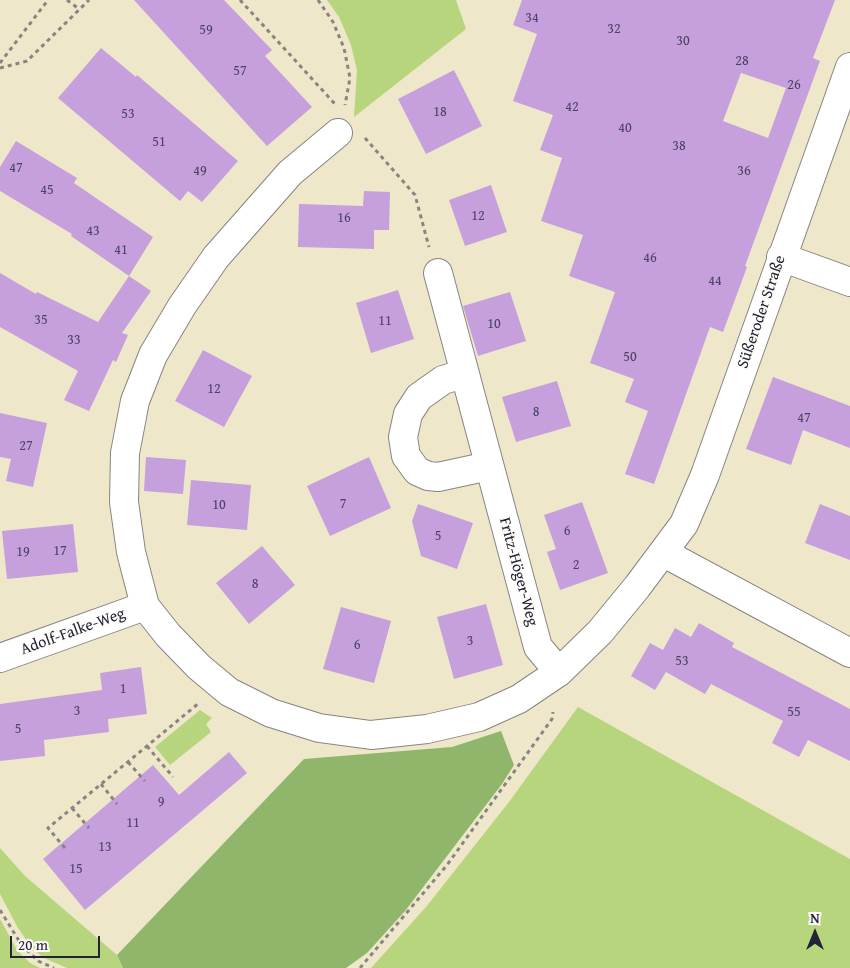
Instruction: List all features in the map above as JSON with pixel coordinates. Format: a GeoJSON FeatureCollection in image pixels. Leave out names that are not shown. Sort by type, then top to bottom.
{"type":"FeatureCollection","features":[{"type":"Feature","properties":{"kind":"street","name":"Süßeroder Straße"},"geometry":{"type":"LineString","coordinates":[[146,606],[168,635],[199,668],[229,692],[271,713],[320,728],[371,735],[428,730],[479,717],[519,699],[559,672],[600,632],[664,553],[684,524],[705,474],[850,68]]}},
{"type":"Feature","properties":{"kind":"street"},"geometry":{"type":"LineString","coordinates":[[146,606],[131,552],[126,519],[124,453],[135,401],[153,355],[182,306],[216,257],[290,173],[348,127]]}},
{"type":"Feature","properties":{"kind":"street"},"geometry":{"type":"LineString","coordinates":[[781,257],[850,282]]}},
{"type":"Feature","properties":{"kind":"street","name":"Fritz-Höger-Weg"},"geometry":{"type":"LineString","coordinates":[[438,274],[463,374],[538,647],[559,672]]}},
{"type":"Feature","properties":{"kind":"street"},"geometry":{"type":"LineString","coordinates":[[463,374],[443,380],[419,397],[408,414],[403,437],[406,456],[417,472],[428,476],[438,476],[489,466]]}},
{"type":"Feature","properties":{"kind":"street"},"geometry":{"type":"LineString","coordinates":[[664,553],[850,653]]}},
{"type":"Feature","properties":{"kind":"street","name":"Adolf-Falke-Weg"},"geometry":{"type":"LineString","coordinates":[[0,658],[146,606]]}},
{"type":"Feature","properties":{"kind":"path"},"geometry":{"type":"LineString","coordinates":[[0,63],[48,0]]}},
{"type":"Feature","properties":{"kind":"path"},"geometry":{"type":"LineString","coordinates":[[67,0],[79,10]]}},
{"type":"Feature","properties":{"kind":"path"},"geometry":{"type":"LineString","coordinates":[[0,68],[27,61],[89,0]]}},
{"type":"Feature","properties":{"kind":"path"},"geometry":{"type":"LineString","coordinates":[[240,0],[337,106]]}},
{"type":"Feature","properties":{"kind":"path"},"geometry":{"type":"LineString","coordinates":[[318,0],[333,22],[344,48],[350,78],[348,127],[415,195],[438,274]]}},
{"type":"Feature","properties":{"kind":"path"},"geometry":{"type":"LineString","coordinates":[[362,967],[447,865],[552,719],[559,672]]}},
{"type":"Feature","properties":{"kind":"path"},"geometry":{"type":"LineString","coordinates":[[65,848],[48,828],[201,700]]}},
{"type":"Feature","properties":{"kind":"path"},"geometry":{"type":"LineString","coordinates":[[147,746],[173,777]]}},
{"type":"Feature","properties":{"kind":"path"},"geometry":{"type":"LineString","coordinates":[[128,762],[144,781]]}},
{"type":"Feature","properties":{"kind":"path"},"geometry":{"type":"LineString","coordinates":[[101,784],[117,804]]}},
{"type":"Feature","properties":{"kind":"path"},"geometry":{"type":"LineString","coordinates":[[72,808],[89,828]]}},
{"type":"Feature","properties":{"kind":"path"},"geometry":{"type":"LineString","coordinates":[[0,910],[21,944],[38,961],[54,968]]}},
{"type":"Feature","properties":{"kind":"green space"},"geometry":{"type":"Polygon","coordinates":[[[327,0],[456,0],[466,29],[354,117],[357,70],[351,45],[339,17],[327,0]]]}},
{"type":"Feature","properties":{"kind":"green space"},"geometry":{"type":"Polygon","coordinates":[[[578,707],[850,859],[850,968],[371,968],[426,907],[509,802],[578,707]]]}},
{"type":"Feature","properties":{"kind":"green space"},"geometry":{"type":"Polygon","coordinates":[[[200,710],[212,718],[206,724],[211,732],[170,765],[155,747],[200,710]]]}},
{"type":"Feature","properties":{"kind":"green space"},"geometry":{"type":"Polygon","coordinates":[[[501,731],[514,765],[502,784],[405,911],[367,953],[346,968],[123,968],[117,955],[304,759],[452,747],[501,731]]]}},
{"type":"Feature","properties":{"kind":"green space"},"geometry":{"type":"Polygon","coordinates":[[[0,848],[25,876],[117,955],[123,968],[67,968],[44,958],[32,948],[18,928],[0,894],[0,848]]]}},
{"type":"Feature","properties":{"kind":"green space"},"geometry":{"type":"Polygon","coordinates":[[[0,919],[17,950],[30,963],[40,968],[0,968],[0,919]]]}},
{"type":"Feature","properties":{"kind":"building"},"geometry":{"type":"Polygon","coordinates":[[[134,0],[224,0],[272,50],[265,56],[312,107],[267,146],[134,0]]]}},
{"type":"Feature","properties":{"kind":"building"},"geometry":{"type":"Polygon","coordinates":[[[522,0],[835,0],[813,58],[820,61],[745,266],[747,267],[723,332],[710,327],[654,484],[625,474],[648,411],[625,402],[634,379],[590,363],[615,292],[569,276],[583,235],[541,221],[562,158],[540,150],[553,115],[513,101],[537,34],[513,25],[522,0]],[[741,73],[723,121],[768,138],[786,88],[741,73]]]}},
{"type":"Feature","properties":{"kind":"building"},"geometry":{"type":"Polygon","coordinates":[[[101,48],[136,77],[137,75],[238,161],[202,202],[188,191],[180,201],[58,98],[101,48]]]}},
{"type":"Feature","properties":{"kind":"building"},"geometry":{"type":"Polygon","coordinates":[[[454,70],[482,126],[426,154],[398,99],[454,70]]]}},
{"type":"Feature","properties":{"kind":"building"},"geometry":{"type":"Polygon","coordinates":[[[16,141],[77,178],[74,183],[153,237],[129,276],[71,236],[72,234],[0,191],[0,167],[16,141]]]}},
{"type":"Feature","properties":{"kind":"building"},"geometry":{"type":"Polygon","coordinates":[[[491,185],[507,232],[465,246],[449,200],[491,185]]]}},
{"type":"Feature","properties":{"kind":"building"},"geometry":{"type":"Polygon","coordinates":[[[364,191],[390,192],[389,230],[374,230],[374,249],[298,247],[299,204],[363,206],[364,191]]]}},
{"type":"Feature","properties":{"kind":"building"},"geometry":{"type":"Polygon","coordinates":[[[0,273],[36,294],[37,292],[98,322],[129,276],[151,291],[122,333],[128,335],[116,362],[113,360],[89,411],[64,400],[78,371],[0,327],[0,273]]]}},
{"type":"Feature","properties":{"kind":"building"},"geometry":{"type":"Polygon","coordinates":[[[398,290],[414,339],[371,353],[356,303],[398,290]]]}},
{"type":"Feature","properties":{"kind":"building"},"geometry":{"type":"Polygon","coordinates":[[[510,292],[526,341],[478,356],[463,306],[510,292]]]}},
{"type":"Feature","properties":{"kind":"building"},"geometry":{"type":"Polygon","coordinates":[[[203,350],[252,376],[224,427],[175,401],[203,350]]]}},
{"type":"Feature","properties":{"kind":"building"},"geometry":{"type":"Polygon","coordinates":[[[773,377],[850,406],[850,448],[803,430],[791,465],[746,449],[773,377]]]}},
{"type":"Feature","properties":{"kind":"building"},"geometry":{"type":"Polygon","coordinates":[[[557,381],[571,426],[516,442],[502,397],[557,381]]]}},
{"type":"Feature","properties":{"kind":"building"},"geometry":{"type":"Polygon","coordinates":[[[0,413],[47,423],[33,487],[6,481],[11,459],[0,457],[0,413]]]}},
{"type":"Feature","properties":{"kind":"building"},"geometry":{"type":"Polygon","coordinates":[[[146,457],[186,460],[183,494],[144,491],[146,457]]]}},
{"type":"Feature","properties":{"kind":"building"},"geometry":{"type":"Polygon","coordinates":[[[369,457],[391,508],[330,536],[307,486],[369,457]]]}},
{"type":"Feature","properties":{"kind":"building"},"geometry":{"type":"Polygon","coordinates":[[[191,480],[251,485],[247,530],[187,525],[191,480]]]}},
{"type":"Feature","properties":{"kind":"building"},"geometry":{"type":"Polygon","coordinates":[[[582,502],[608,573],[560,590],[547,552],[556,549],[544,515],[582,502]]]}},
{"type":"Feature","properties":{"kind":"building"},"geometry":{"type":"Polygon","coordinates":[[[418,504],[473,523],[457,569],[421,556],[412,521],[418,504]]]}},
{"type":"Feature","properties":{"kind":"building"},"geometry":{"type":"Polygon","coordinates":[[[820,504],[850,516],[850,560],[805,543],[820,504]]]}},
{"type":"Feature","properties":{"kind":"building"},"geometry":{"type":"Polygon","coordinates":[[[73,524],[78,572],[7,579],[2,531],[73,524]]]}},
{"type":"Feature","properties":{"kind":"building"},"geometry":{"type":"Polygon","coordinates":[[[262,546],[295,585],[249,624],[216,583],[262,546]]]}},
{"type":"Feature","properties":{"kind":"building"},"geometry":{"type":"Polygon","coordinates":[[[486,604],[503,665],[454,679],[437,617],[486,604]]]}},
{"type":"Feature","properties":{"kind":"building"},"geometry":{"type":"Polygon","coordinates":[[[341,607],[391,621],[374,683],[323,669],[341,607]]]}},
{"type":"Feature","properties":{"kind":"building"},"geometry":{"type":"Polygon","coordinates":[[[699,623],[734,643],[732,647],[850,709],[850,761],[808,740],[799,757],[772,743],[783,721],[711,684],[705,694],[666,672],[655,690],[631,676],[650,643],[663,650],[675,628],[691,637],[699,623]]]}},
{"type":"Feature","properties":{"kind":"building"},"geometry":{"type":"Polygon","coordinates":[[[141,667],[147,714],[108,719],[109,732],[44,740],[45,756],[0,761],[0,704],[102,690],[100,673],[141,667]]]}},
{"type":"Feature","properties":{"kind":"building"},"geometry":{"type":"Polygon","coordinates":[[[229,752],[247,773],[85,910],[43,859],[153,765],[179,795],[229,752]]]}}]}
